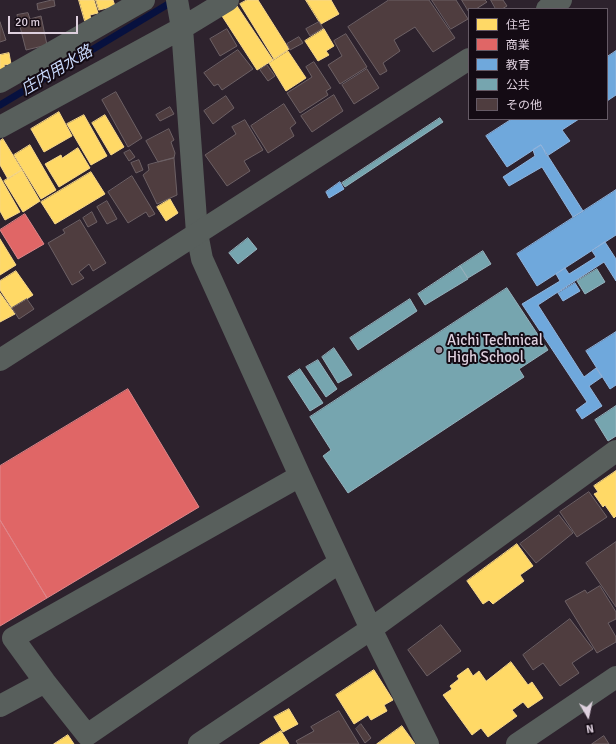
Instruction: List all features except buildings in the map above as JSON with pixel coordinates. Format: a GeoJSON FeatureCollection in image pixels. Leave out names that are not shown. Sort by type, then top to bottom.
{"type":"FeatureCollection","features":[{"type":"Feature","properties":{"kind":"street"},"geometry":{"type":"LineString","coordinates":[[0,82],[144,0]]}},
{"type":"Feature","properties":{"kind":"street"},"geometry":{"type":"LineString","coordinates":[[0,127],[180,16],[228,0]]}},
{"type":"Feature","properties":{"kind":"street"},"geometry":{"type":"LineString","coordinates":[[549,8],[561,0]]}},
{"type":"Feature","properties":{"kind":"street"},"geometry":{"type":"LineString","coordinates":[[180,16],[197,233],[202,259],[340,562],[428,744]]}},
{"type":"Feature","properties":{"kind":"street"},"geometry":{"type":"LineString","coordinates":[[0,360],[468,60]]}},
{"type":"Feature","properties":{"kind":"street"},"geometry":{"type":"LineString","coordinates":[[199,744],[371,628],[616,452]]}},
{"type":"Feature","properties":{"kind":"street"},"geometry":{"type":"LineString","coordinates":[[300,476],[13,638],[45,682],[87,735],[340,562]]}},
{"type":"Feature","properties":{"kind":"street"},"geometry":{"type":"LineString","coordinates":[[517,744],[616,677]]}},
{"type":"Feature","properties":{"kind":"street"},"geometry":{"type":"LineString","coordinates":[[0,706],[45,682]]}},
{"type":"Feature","properties":{"kind":"waterway","name":"庄内用水路"},"geometry":{"type":"LineString","coordinates":[[0,105],[175,0]]}},
{"type":"Feature","properties":{"kind":"place","name":"Aichi Technical High School"},"geometry":{"type":"Point","coordinates":[439,350]}}]}
